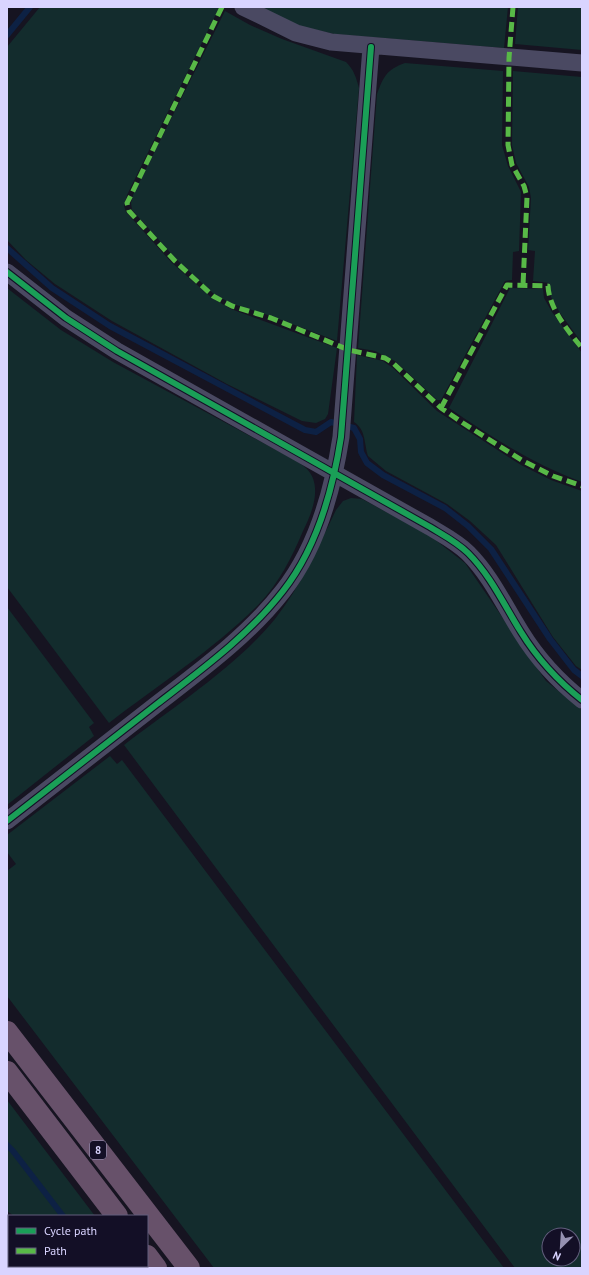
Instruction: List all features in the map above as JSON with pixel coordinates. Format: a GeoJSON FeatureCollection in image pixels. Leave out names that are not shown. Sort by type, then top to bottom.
{"type":"FeatureCollection","features":[{"type":"Feature","properties":{"kind":"highway","name":"8"},"geometry":{"type":"LineString","coordinates":[[7,1032],[189,1268]]}},
{"type":"Feature","properties":{"kind":"highway","name":"8"},"geometry":{"type":"LineString","coordinates":[[7,1072],[116,1215]]}},
{"type":"Feature","properties":{"kind":"highway"},"geometry":{"type":"LineString","coordinates":[[148,1257],[156,1268]]}},
{"type":"Feature","properties":{"kind":"street"},"geometry":{"type":"LineString","coordinates":[[243,7],[296,33],[331,42],[371,47],[582,63]]}},
{"type":"Feature","properties":{"kind":"street"},"geometry":{"type":"LineString","coordinates":[[7,821],[208,665],[259,619],[284,591],[300,565],[325,508],[335,473],[341,437],[371,47]]}},
{"type":"Feature","properties":{"kind":"street"},"geometry":{"type":"LineString","coordinates":[[7,272],[66,318],[117,351],[297,454],[335,473],[430,526],[468,553],[494,586],[521,632],[544,664],[566,688],[582,700]]}},
{"type":"Feature","properties":{"kind":"green space"},"geometry":{"type":"Polygon","coordinates":[[[40,7],[219,8],[127,195],[124,206],[126,212],[172,263],[212,298],[231,309],[337,348],[328,414],[325,419],[316,423],[302,421],[227,384],[112,321],[55,284],[26,260],[7,240],[7,47],[40,7]]]}},
{"type":"Feature","properties":{"kind":"green space"},"geometry":{"type":"Polygon","coordinates":[[[259,7],[508,7],[504,48],[334,34],[300,26],[259,7]]]}},
{"type":"Feature","properties":{"kind":"green space"},"geometry":{"type":"Polygon","coordinates":[[[518,7],[582,7],[582,50],[515,44],[518,7]]]}},
{"type":"Feature","properties":{"kind":"green space"},"geometry":{"type":"Polygon","coordinates":[[[225,11],[250,25],[282,39],[346,62],[353,71],[357,80],[359,88],[337,341],[271,316],[233,304],[215,295],[177,260],[132,210],[131,203],[133,195],[225,11]]]}},
{"type":"Feature","properties":{"kind":"green space"},"geometry":{"type":"Polygon","coordinates":[[[405,63],[503,71],[502,145],[508,166],[521,192],[519,251],[513,252],[512,280],[505,281],[441,400],[437,400],[395,361],[375,351],[358,348],[377,94],[386,74],[405,63]]]}},
{"type":"Feature","properties":{"kind":"green space"},"geometry":{"type":"Polygon","coordinates":[[[513,71],[582,77],[582,343],[560,313],[551,297],[549,283],[533,281],[535,251],[528,250],[531,198],[529,187],[516,163],[512,145],[513,71]]]}},
{"type":"Feature","properties":{"kind":"green space"},"geometry":{"type":"Polygon","coordinates":[[[7,288],[61,330],[113,362],[298,462],[307,469],[312,476],[314,483],[314,500],[310,516],[284,569],[266,596],[242,620],[206,651],[109,723],[7,587],[7,288]]]}},
{"type":"Feature","properties":{"kind":"green space"},"geometry":{"type":"Polygon","coordinates":[[[510,288],[543,289],[544,298],[552,312],[582,353],[582,482],[529,458],[449,408],[510,288]]]}},
{"type":"Feature","properties":{"kind":"green space"},"geometry":{"type":"Polygon","coordinates":[[[357,355],[383,361],[393,368],[437,411],[521,465],[551,480],[582,491],[582,670],[576,666],[553,637],[496,545],[470,521],[447,504],[386,471],[368,456],[363,433],[354,422],[357,355]]]}},
{"type":"Feature","properties":{"kind":"green space"},"geometry":{"type":"Polygon","coordinates":[[[351,498],[362,499],[429,535],[465,563],[546,681],[582,710],[582,1268],[515,1268],[124,745],[223,670],[260,636],[275,619],[293,593],[336,510],[343,501],[351,498]]]}},
{"type":"Feature","properties":{"kind":"green space"},"geometry":{"type":"Polygon","coordinates":[[[7,607],[94,723],[89,727],[94,736],[7,805],[7,607]]]}},
{"type":"Feature","properties":{"kind":"green space"},"geometry":{"type":"Polygon","coordinates":[[[110,756],[117,764],[122,760],[504,1268],[214,1268],[7,996],[7,871],[16,864],[7,852],[7,835],[110,756]]]}},
{"type":"Feature","properties":{"kind":"green space"},"geometry":{"type":"Polygon","coordinates":[[[7,1100],[94,1215],[13,1215],[7,1211],[7,1100]]]}},
{"type":"Feature","properties":{"kind":"waterway"},"geometry":{"type":"LineString","coordinates":[[7,35],[30,7]]}},
{"type":"Feature","properties":{"kind":"waterway"},"geometry":{"type":"LineString","coordinates":[[7,248],[52,288],[110,326],[305,430],[316,432],[331,422],[354,428],[360,439],[361,452],[367,463],[383,475],[445,508],[468,526],[491,549],[550,639],[574,670],[582,676]]}},
{"type":"Feature","properties":{"kind":"waterway"},"geometry":{"type":"LineString","coordinates":[[7,1145],[62,1215]]}},
{"type":"Feature","properties":{"kind":"marked path"},"geometry":{"type":"LineString","coordinates":[[222,7],[127,203],[129,211],[175,261],[213,296],[232,306],[271,318],[349,350],[385,358],[393,363],[441,408],[463,423],[523,461],[553,476],[582,486]]}},
{"type":"Feature","properties":{"kind":"marked path"},"geometry":{"type":"LineString","coordinates":[[513,7],[509,58],[508,145],[512,165],[524,186],[527,197],[523,285]]}},
{"type":"Feature","properties":{"kind":"marked path"},"geometry":{"type":"LineString","coordinates":[[441,408],[507,285],[548,286],[552,303],[560,319],[582,348]]}},
{"type":"Feature","properties":{"kind":"cycle path"},"geometry":{"type":"LineString","coordinates":[[7,821],[240,637],[270,607],[283,591],[305,557],[314,538],[328,498],[338,457],[341,437],[371,47]]}},
{"type":"Feature","properties":{"kind":"cycle path"},"geometry":{"type":"LineString","coordinates":[[7,272],[66,318],[117,351],[430,527],[459,545],[484,571],[527,642],[541,660],[556,677],[582,700]]}}]}
